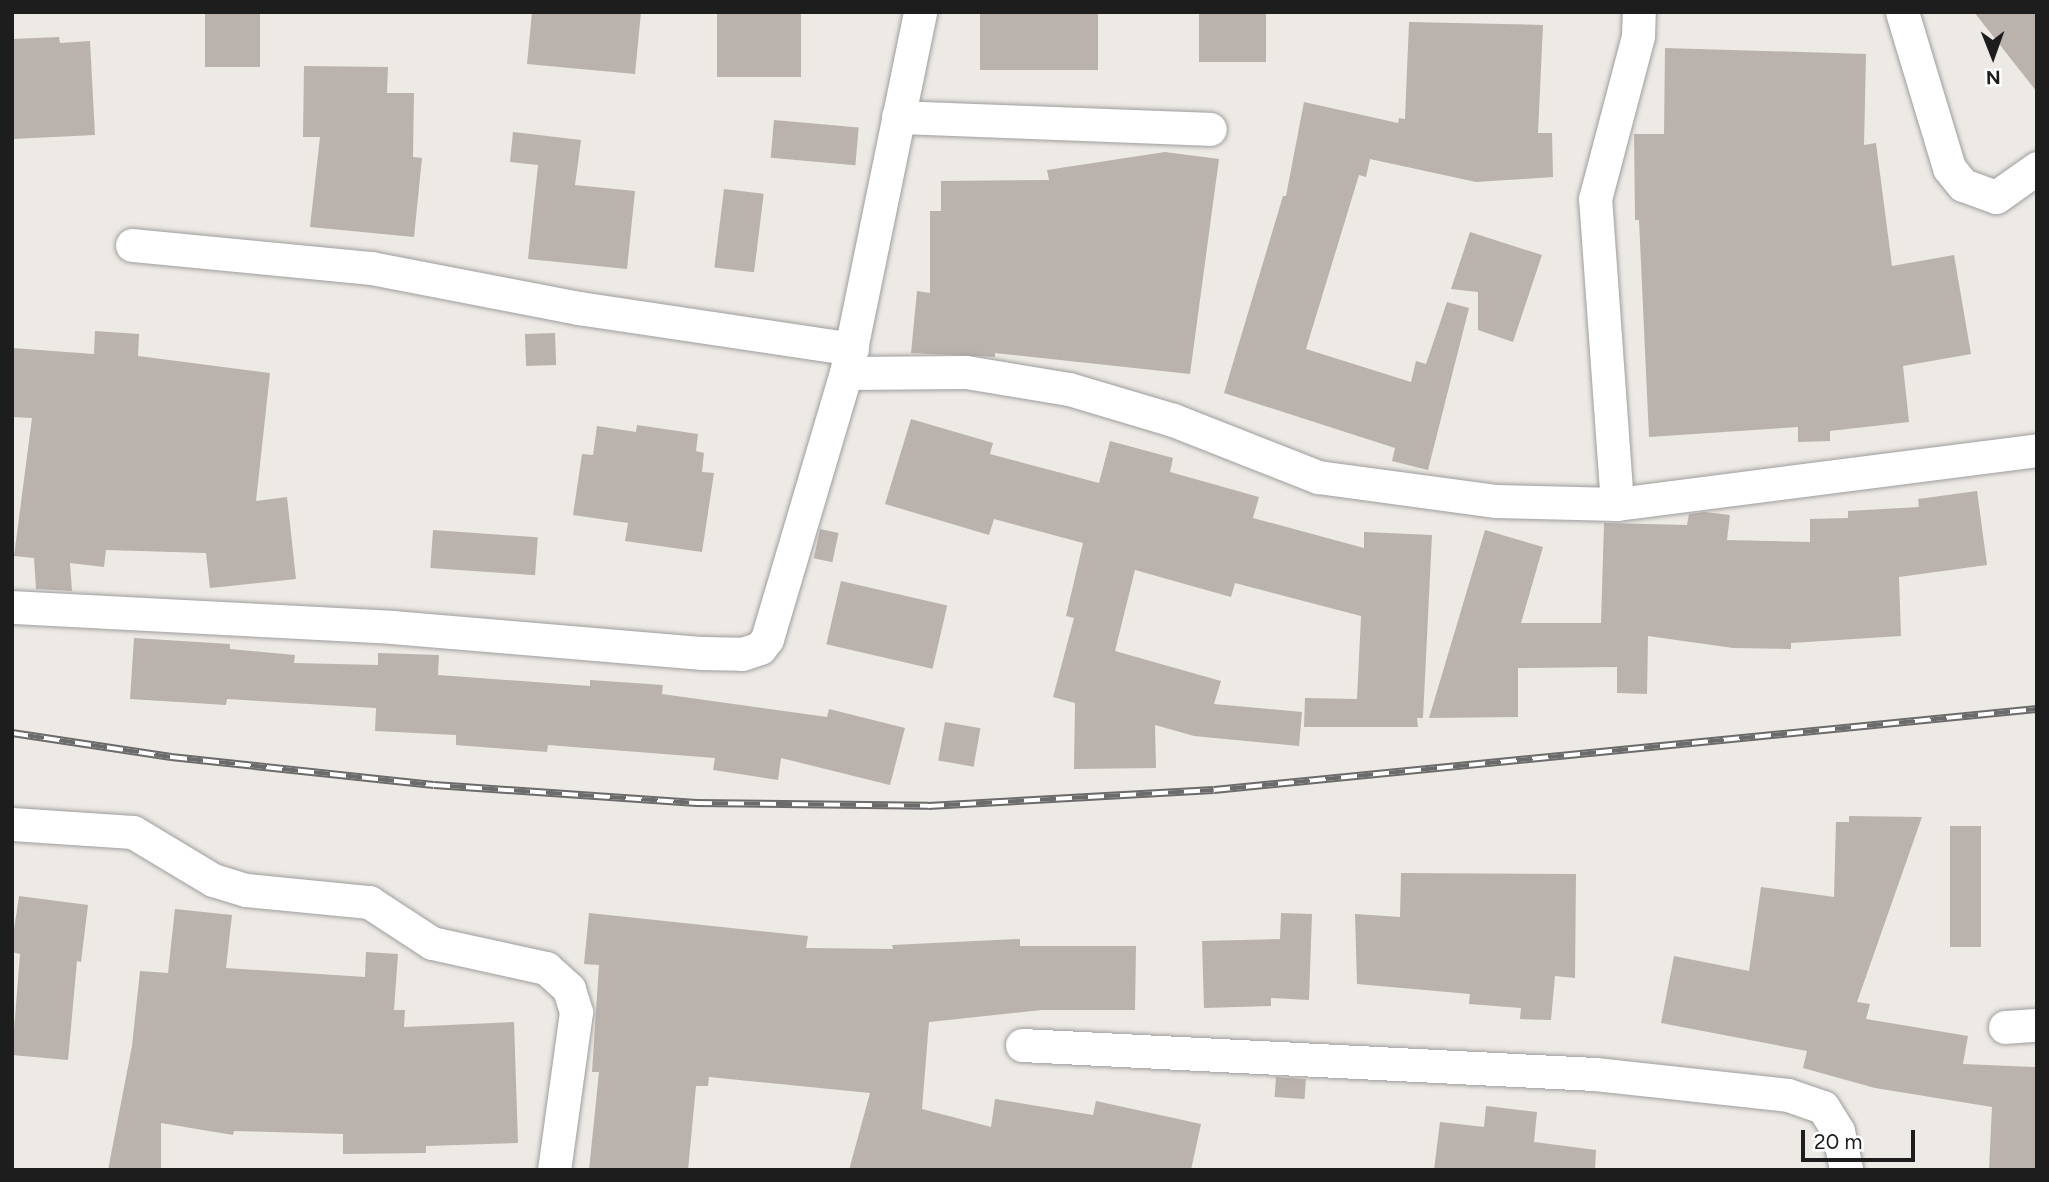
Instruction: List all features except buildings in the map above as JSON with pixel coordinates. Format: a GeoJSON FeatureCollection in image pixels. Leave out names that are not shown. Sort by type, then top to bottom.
{"type":"FeatureCollection","features":[{"type":"Feature","properties":{"kind":"street"},"geometry":{"type":"LineString","coordinates":[[12,607],[270,619],[742,654],[760,648],[767,639],[849,361],[920,12]]}},
{"type":"Feature","properties":{"kind":"street"},"geometry":{"type":"LineString","coordinates":[[1617,504],[1595,199],[1638,36],[1639,12]]}},
{"type":"Feature","properties":{"kind":"street"},"geometry":{"type":"LineString","coordinates":[[1902,12],[1949,168],[1963,185],[1996,197],[2037,168]]}},
{"type":"Feature","properties":{"kind":"street"},"geometry":{"type":"LineString","coordinates":[[898,117],[1210,129]]}},
{"type":"Feature","properties":{"kind":"street"},"geometry":{"type":"LineString","coordinates":[[132,245],[371,268],[849,361],[966,372],[1069,389],[1174,420],[1318,477],[1394,490],[1496,501],[1617,504],[2037,450]]}},
{"type":"Feature","properties":{"kind":"street"},"geometry":{"type":"LineString","coordinates":[[12,824],[133,832],[213,880],[246,890],[369,902],[432,943],[546,968],[569,989],[576,1012],[554,1170]]}},
{"type":"Feature","properties":{"kind":"street"},"geometry":{"type":"LineString","coordinates":[[1022,1045],[1595,1074],[1788,1095],[1823,1107],[1838,1131],[1846,1170]]}},
{"type":"Feature","properties":{"kind":"railway"},"geometry":{"type":"LineString","coordinates":[[12,733],[171,757],[434,785],[696,803],[928,806],[1214,790],[2037,709]]}}]}
